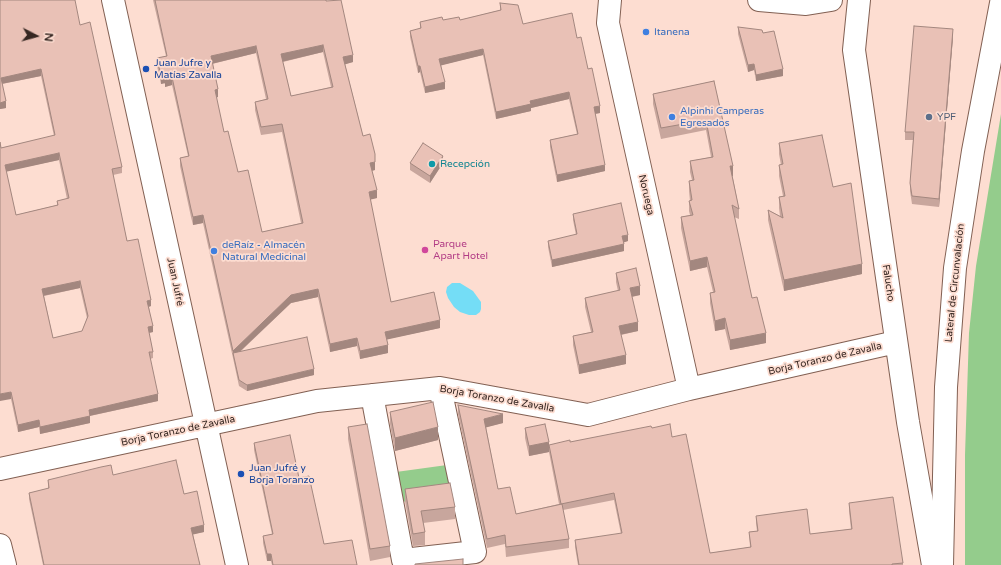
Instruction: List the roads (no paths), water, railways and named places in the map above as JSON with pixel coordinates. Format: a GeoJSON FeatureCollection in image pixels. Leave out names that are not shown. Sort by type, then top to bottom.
{"type":"FeatureCollection","features":[{"type":"Feature","properties":{"kind":"street","name":"Juan Jufré"},"geometry":{"type":"LineString","coordinates":[[113,0],[237,565]]}},
{"type":"Feature","properties":{"kind":"street","name":"Noruega"},"geometry":{"type":"LineString","coordinates":[[610,0],[608,23],[689,389]]}},
{"type":"Feature","properties":{"kind":"street"},"geometry":{"type":"LineString","coordinates":[[759,0],[806,4],[831,0]]}},
{"type":"Feature","properties":{"kind":"street","name":"Falucho"},"geometry":{"type":"LineString","coordinates":[[858,0],[854,50],[908,422],[933,565]]}},
{"type":"Feature","properties":{"kind":"street","name":"Lateral de Circunvalación"},"geometry":{"type":"LineString","coordinates":[[942,565],[946,387],[955,268],[973,151],[1001,4]]}},
{"type":"Feature","properties":{"kind":"street","name":"Borja Toranzo de Zavalla"},"geometry":{"type":"LineString","coordinates":[[0,469],[317,401],[440,388],[588,415],[689,389],[896,342]]}},
{"type":"Feature","properties":{"kind":"street"},"geometry":{"type":"LineString","coordinates":[[372,395],[403,560],[475,552],[440,388]]}},
{"type":"Feature","properties":{"kind":"street"},"geometry":{"type":"LineString","coordinates":[[0,545],[4,565]]}},
{"type":"Feature","properties":{"kind":"water"},"geometry":{"type":"Polygon","coordinates":[[[452,283],[460,283],[473,291],[481,302],[480,312],[476,315],[469,315],[460,312],[454,307],[446,292],[447,287],[452,283]]]}},
{"type":"Feature","properties":{"kind":"place","name":"Itanena"},"geometry":{"type":"Point","coordinates":[646,32]}},
{"type":"Feature","properties":{"kind":"place","name":"Juan Jufre y Matías Zavalla"},"geometry":{"type":"Point","coordinates":[146,69]}},
{"type":"Feature","properties":{"kind":"place","name":"Alpinhi Camperas Egresados"},"geometry":{"type":"Point","coordinates":[672,117]}},
{"type":"Feature","properties":{"kind":"place","name":"YPF"},"geometry":{"type":"Point","coordinates":[929,117]}},
{"type":"Feature","properties":{"kind":"place","name":"Recepción"},"geometry":{"type":"Point","coordinates":[432,164]}},
{"type":"Feature","properties":{"kind":"place","name":"Parque Apart Hotel"},"geometry":{"type":"Point","coordinates":[425,250]}},
{"type":"Feature","properties":{"kind":"place","name":"deRaíz - Almacén Natural Medicinal"},"geometry":{"type":"Point","coordinates":[214,251]}},
{"type":"Feature","properties":{"kind":"place","name":"Juan Jufré y Borja Toranzo"},"geometry":{"type":"Point","coordinates":[241,474]}}]}
